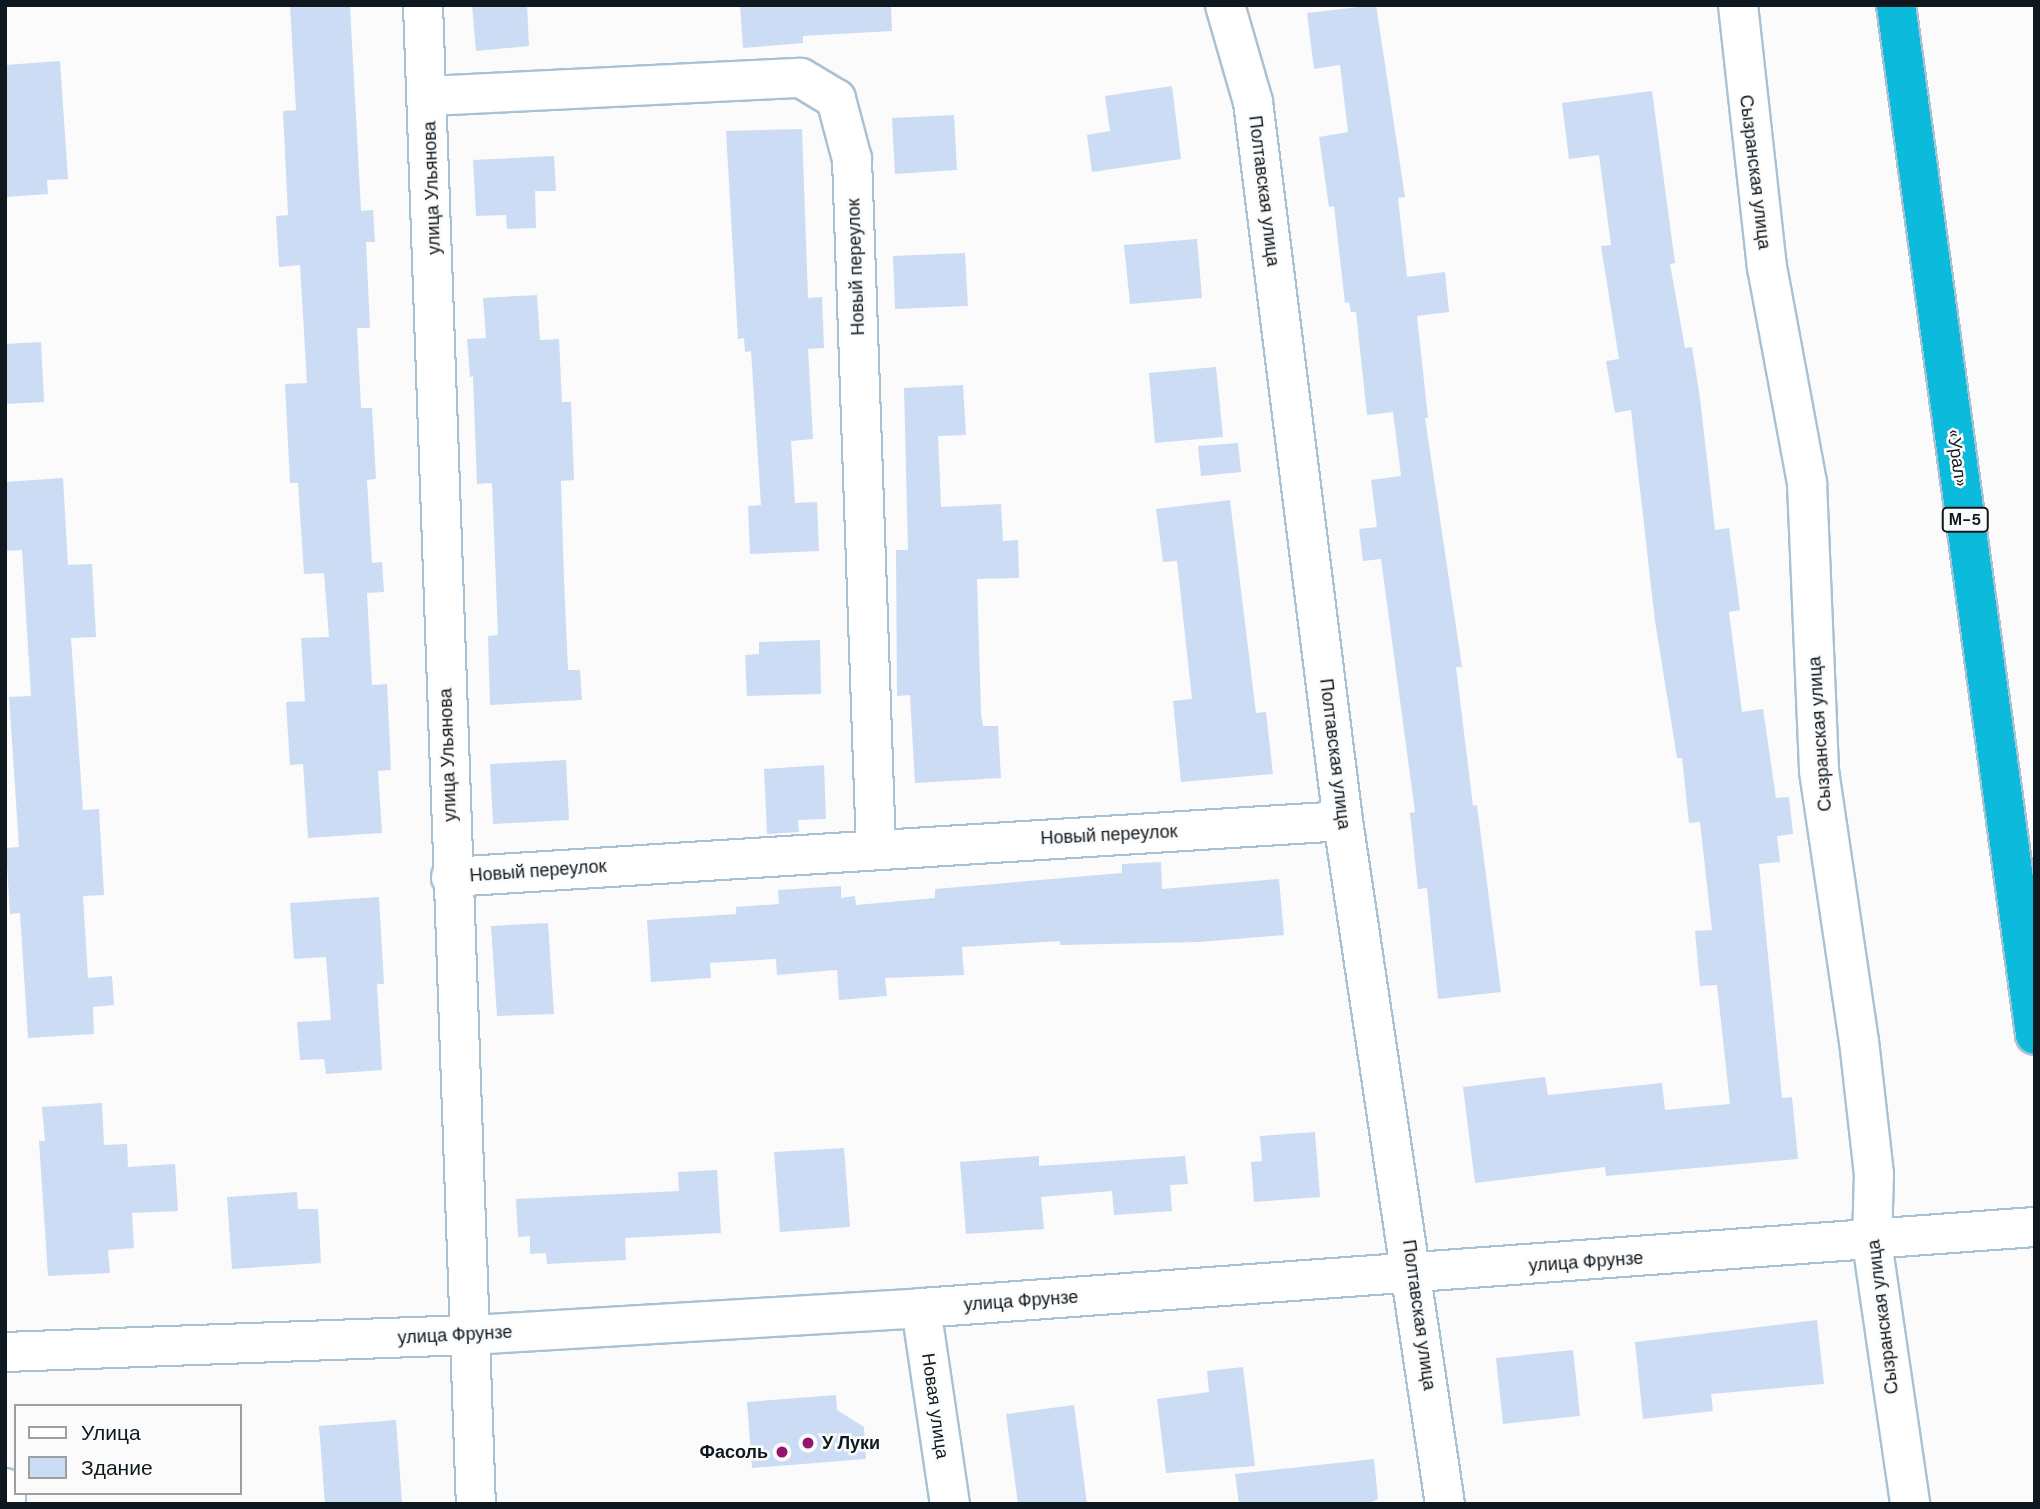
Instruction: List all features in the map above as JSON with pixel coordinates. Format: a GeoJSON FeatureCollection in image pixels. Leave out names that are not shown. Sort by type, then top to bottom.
{"type":"FeatureCollection","features":[{"type":"Feature","properties":{"kind":"highway","name":"«Урал»"},"geometry":{"type":"LineString","coordinates":[[1896,5],[2025,890],[2035,1035]]}},
{"type":"Feature","properties":{"kind":"street","name":"улица Ульянова"},"geometry":{"type":"LineString","coordinates":[[423,5],[429,96],[451,877],[476,1504]]}},
{"type":"Feature","properties":{"kind":"street","name":"Полтавская улица"},"geometry":{"type":"LineString","coordinates":[[1225,5],[1253,102],[1343,821],[1413,1273],[1445,1504]]}},
{"type":"Feature","properties":{"kind":"street","name":"Сызранская улица"},"geometry":{"type":"LineString","coordinates":[[1738,5],[1767,267],[1807,483],[1818,771],[1874,1174],[1872,1242],[1910,1504]]}},
{"type":"Feature","properties":{"kind":"street","name":"Новый переулок"},"geometry":{"type":"LineString","coordinates":[[429,96],[802,78],[836,99],[852,159],[876,849]]}},
{"type":"Feature","properties":{"kind":"street","name":"Новый переулок"},"geometry":{"type":"LineString","coordinates":[[451,877],[1343,821]]}},
{"type":"Feature","properties":{"kind":"street","name":"улица Фрунзе"},"geometry":{"type":"LineString","coordinates":[[5,1352],[471,1335],[921,1308],[1872,1242],[2035,1227]]}},
{"type":"Feature","properties":{"kind":"street","name":"Новая улица"},"geometry":{"type":"LineString","coordinates":[[921,1308],[950,1504]]}},
{"type":"Feature","properties":{"kind":"street"},"geometry":{"type":"LineString","coordinates":[[5,1488],[6,1504]]}},
{"type":"Feature","properties":{"kind":"building"},"geometry":{"type":"Polygon","coordinates":[[[290,5],[350,5],[361,211],[373,210],[375,242],[366,242],[370,328],[357,328],[361,408],[372,408],[376,479],[367,480],[372,563],[382,562],[384,592],[367,593],[372,685],[387,684],[391,770],[378,771],[382,833],[308,838],[303,764],[290,765],[286,702],[305,701],[301,638],[329,637],[324,573],[304,574],[298,483],[290,483],[285,384],[307,383],[300,265],[279,267],[276,216],[288,215],[283,111],[296,110],[290,5]]]}},
{"type":"Feature","properties":{"kind":"building"},"geometry":{"type":"Polygon","coordinates":[[[472,5],[527,5],[529,46],[476,51],[472,5]]]}},
{"type":"Feature","properties":{"kind":"building"},"geometry":{"type":"Polygon","coordinates":[[[740,5],[891,5],[892,31],[803,36],[803,43],[743,48],[740,5]]]}},
{"type":"Feature","properties":{"kind":"building"},"geometry":{"type":"Polygon","coordinates":[[[1376,5],[1405,197],[1398,198],[1407,277],[1445,272],[1449,312],[1417,316],[1428,418],[1425,418],[1462,667],[1456,667],[1473,806],[1477,805],[1501,992],[1438,999],[1427,888],[1418,889],[1410,813],[1415,812],[1381,559],[1363,561],[1359,529],[1377,527],[1371,480],[1401,476],[1393,412],[1367,415],[1356,312],[1351,312],[1349,302],[1345,303],[1334,206],[1329,207],[1319,137],[1348,132],[1340,65],[1314,69],[1307,13],[1376,5]]]}},
{"type":"Feature","properties":{"kind":"building"},"geometry":{"type":"Polygon","coordinates":[[[60,61],[68,179],[47,180],[48,194],[5,197],[5,65],[60,61]]]}},
{"type":"Feature","properties":{"kind":"building"},"geometry":{"type":"Polygon","coordinates":[[[1172,86],[1181,159],[1092,172],[1087,135],[1110,131],[1105,96],[1172,86]]]}},
{"type":"Feature","properties":{"kind":"building"},"geometry":{"type":"Polygon","coordinates":[[[1652,91],[1675,263],[1670,264],[1685,348],[1692,347],[1715,530],[1729,528],[1740,610],[1729,612],[1742,712],[1763,709],[1776,798],[1789,797],[1793,834],[1777,836],[1780,862],[1759,864],[1782,1098],[1792,1097],[1798,1159],[1606,1176],[1605,1167],[1475,1183],[1463,1087],[1545,1077],[1548,1095],[1662,1083],[1665,1110],[1730,1104],[1717,985],[1700,986],[1695,931],[1712,930],[1700,822],[1689,823],[1682,758],[1677,758],[1655,621],[1631,410],[1615,413],[1606,361],[1619,359],[1601,246],[1611,245],[1599,155],[1569,159],[1562,103],[1652,91]]]}},
{"type":"Feature","properties":{"kind":"building"},"geometry":{"type":"Polygon","coordinates":[[[954,115],[957,170],[895,174],[892,118],[954,115]]]}},
{"type":"Feature","properties":{"kind":"building"},"geometry":{"type":"Polygon","coordinates":[[[802,129],[808,298],[822,297],[824,348],[808,349],[813,439],[791,441],[795,503],[817,502],[819,551],[750,554],[748,506],[761,505],[751,351],[745,352],[744,338],[738,339],[726,131],[802,129]]]}},
{"type":"Feature","properties":{"kind":"building"},"geometry":{"type":"Polygon","coordinates":[[[554,156],[556,191],[535,191],[536,228],[507,229],[506,215],[476,216],[473,160],[554,156]]]}},
{"type":"Feature","properties":{"kind":"building"},"geometry":{"type":"Polygon","coordinates":[[[1197,239],[1202,298],[1130,304],[1124,245],[1197,239]]]}},
{"type":"Feature","properties":{"kind":"building"},"geometry":{"type":"Polygon","coordinates":[[[965,253],[968,306],[895,309],[893,256],[965,253]]]}},
{"type":"Feature","properties":{"kind":"building"},"geometry":{"type":"Polygon","coordinates":[[[537,295],[540,340],[559,339],[562,402],[571,402],[574,480],[561,481],[564,580],[568,670],[580,670],[582,700],[490,705],[488,636],[498,635],[492,483],[477,484],[473,376],[470,377],[467,339],[486,338],[483,298],[537,295]]]}},
{"type":"Feature","properties":{"kind":"building"},"geometry":{"type":"Polygon","coordinates":[[[41,342],[44,402],[5,404],[5,344],[41,342]]]}},
{"type":"Feature","properties":{"kind":"building"},"geometry":{"type":"Polygon","coordinates":[[[1216,367],[1223,437],[1155,443],[1149,373],[1216,367]]]}},
{"type":"Feature","properties":{"kind":"building"},"geometry":{"type":"Polygon","coordinates":[[[963,385],[966,435],[938,436],[941,507],[1001,504],[1003,541],[1018,540],[1019,578],[977,579],[981,713],[983,726],[998,726],[1001,778],[915,783],[910,695],[897,696],[896,550],[908,550],[904,388],[963,385]]]}},
{"type":"Feature","properties":{"kind":"building"},"geometry":{"type":"Polygon","coordinates":[[[1238,443],[1241,472],[1201,476],[1198,446],[1238,443]]]}},
{"type":"Feature","properties":{"kind":"building"},"geometry":{"type":"Polygon","coordinates":[[[63,478],[68,565],[92,564],[96,637],[71,638],[83,810],[99,809],[104,895],[83,896],[88,978],[112,976],[114,1005],[93,1007],[94,1034],[28,1038],[20,913],[10,914],[6,848],[19,847],[9,697],[31,696],[22,550],[5,551],[5,482],[63,478]]]}},
{"type":"Feature","properties":{"kind":"building"},"geometry":{"type":"Polygon","coordinates":[[[1230,500],[1256,713],[1266,712],[1273,774],[1181,782],[1173,701],[1192,699],[1177,561],[1163,562],[1156,509],[1230,500]]]}},
{"type":"Feature","properties":{"kind":"building"},"geometry":{"type":"Polygon","coordinates":[[[820,640],[821,694],[747,696],[745,655],[759,654],[759,642],[820,640]]]}},
{"type":"Feature","properties":{"kind":"building"},"geometry":{"type":"Polygon","coordinates":[[[566,760],[569,820],[493,824],[490,764],[566,760]]]}},
{"type":"Feature","properties":{"kind":"building"},"geometry":{"type":"Polygon","coordinates":[[[824,765],[826,819],[798,820],[799,832],[767,834],[764,769],[824,765]]]}},
{"type":"Feature","properties":{"kind":"building"},"geometry":{"type":"Polygon","coordinates":[[[1161,862],[1162,889],[1279,879],[1284,935],[1199,942],[1060,945],[1060,941],[962,947],[964,975],[885,978],[887,996],[839,1000],[837,970],[777,975],[776,959],[710,963],[711,978],[651,982],[647,920],[736,914],[736,907],[779,904],[778,890],[841,886],[841,898],[855,896],[856,905],[935,898],[935,889],[1122,873],[1122,864],[1161,862]]]}},
{"type":"Feature","properties":{"kind":"building"},"geometry":{"type":"Polygon","coordinates":[[[379,897],[384,984],[377,984],[382,1070],[326,1074],[324,1059],[300,1060],[297,1022],[331,1020],[326,957],[294,959],[290,903],[379,897]]]}},
{"type":"Feature","properties":{"kind":"building"},"geometry":{"type":"Polygon","coordinates":[[[548,923],[554,1014],[497,1016],[491,926],[548,923]]]}},
{"type":"Feature","properties":{"kind":"building"},"geometry":{"type":"Polygon","coordinates":[[[102,1103],[104,1145],[127,1144],[128,1167],[175,1164],[178,1211],[132,1213],[134,1248],[108,1250],[110,1273],[48,1276],[39,1141],[45,1141],[42,1107],[102,1103]]]}},
{"type":"Feature","properties":{"kind":"building"},"geometry":{"type":"Polygon","coordinates":[[[1315,1132],[1320,1197],[1254,1202],[1251,1162],[1262,1161],[1260,1136],[1315,1132]]]}},
{"type":"Feature","properties":{"kind":"building"},"geometry":{"type":"Polygon","coordinates":[[[844,1148],[850,1227],[780,1232],[774,1152],[844,1148]]]}},
{"type":"Feature","properties":{"kind":"building"},"geometry":{"type":"Polygon","coordinates":[[[1039,1156],[1039,1166],[1185,1156],[1188,1184],[1170,1185],[1172,1211],[1114,1215],[1112,1191],[1041,1197],[1044,1229],[966,1234],[960,1162],[1039,1156]]]}},
{"type":"Feature","properties":{"kind":"building"},"geometry":{"type":"Polygon","coordinates":[[[717,1170],[721,1233],[625,1238],[626,1260],[547,1264],[546,1253],[530,1254],[530,1236],[518,1237],[516,1199],[679,1191],[678,1172],[717,1170]]]}},
{"type":"Feature","properties":{"kind":"building"},"geometry":{"type":"Polygon","coordinates":[[[297,1192],[298,1209],[318,1209],[321,1263],[232,1269],[227,1197],[297,1192]]]}},
{"type":"Feature","properties":{"kind":"building"},"geometry":{"type":"Polygon","coordinates":[[[1817,1320],[1824,1384],[1711,1394],[1713,1411],[1643,1419],[1635,1342],[1817,1320]]]}},
{"type":"Feature","properties":{"kind":"building"},"geometry":{"type":"Polygon","coordinates":[[[1573,1350],[1580,1416],[1503,1424],[1496,1358],[1573,1350]]]}},
{"type":"Feature","properties":{"kind":"building"},"geometry":{"type":"Polygon","coordinates":[[[1243,1367],[1255,1466],[1166,1473],[1157,1399],[1209,1392],[1207,1371],[1243,1367]]]}},
{"type":"Feature","properties":{"kind":"building","name":"У Луки"},"geometry":{"type":"Polygon","coordinates":[[[836,1395],[837,1410],[864,1427],[866,1459],[752,1468],[747,1402],[836,1395]]]}},
{"type":"Feature","properties":{"kind":"building"},"geometry":{"type":"Polygon","coordinates":[[[1074,1405],[1087,1504],[1018,1504],[1006,1414],[1074,1405]]]}},
{"type":"Feature","properties":{"kind":"building"},"geometry":{"type":"Polygon","coordinates":[[[396,1420],[402,1504],[325,1504],[319,1426],[396,1420]]]}},
{"type":"Feature","properties":{"kind":"building"},"geometry":{"type":"Polygon","coordinates":[[[1374,1459],[1378,1499],[1367,1504],[1239,1504],[1235,1474],[1374,1459]]]}},
{"type":"Feature","properties":{"kind":"place","name":"У Луки"},"geometry":{"type":"Point","coordinates":[808,1443]}},
{"type":"Feature","properties":{"kind":"place","name":"Фасоль"},"geometry":{"type":"Point","coordinates":[782,1452]}}]}
